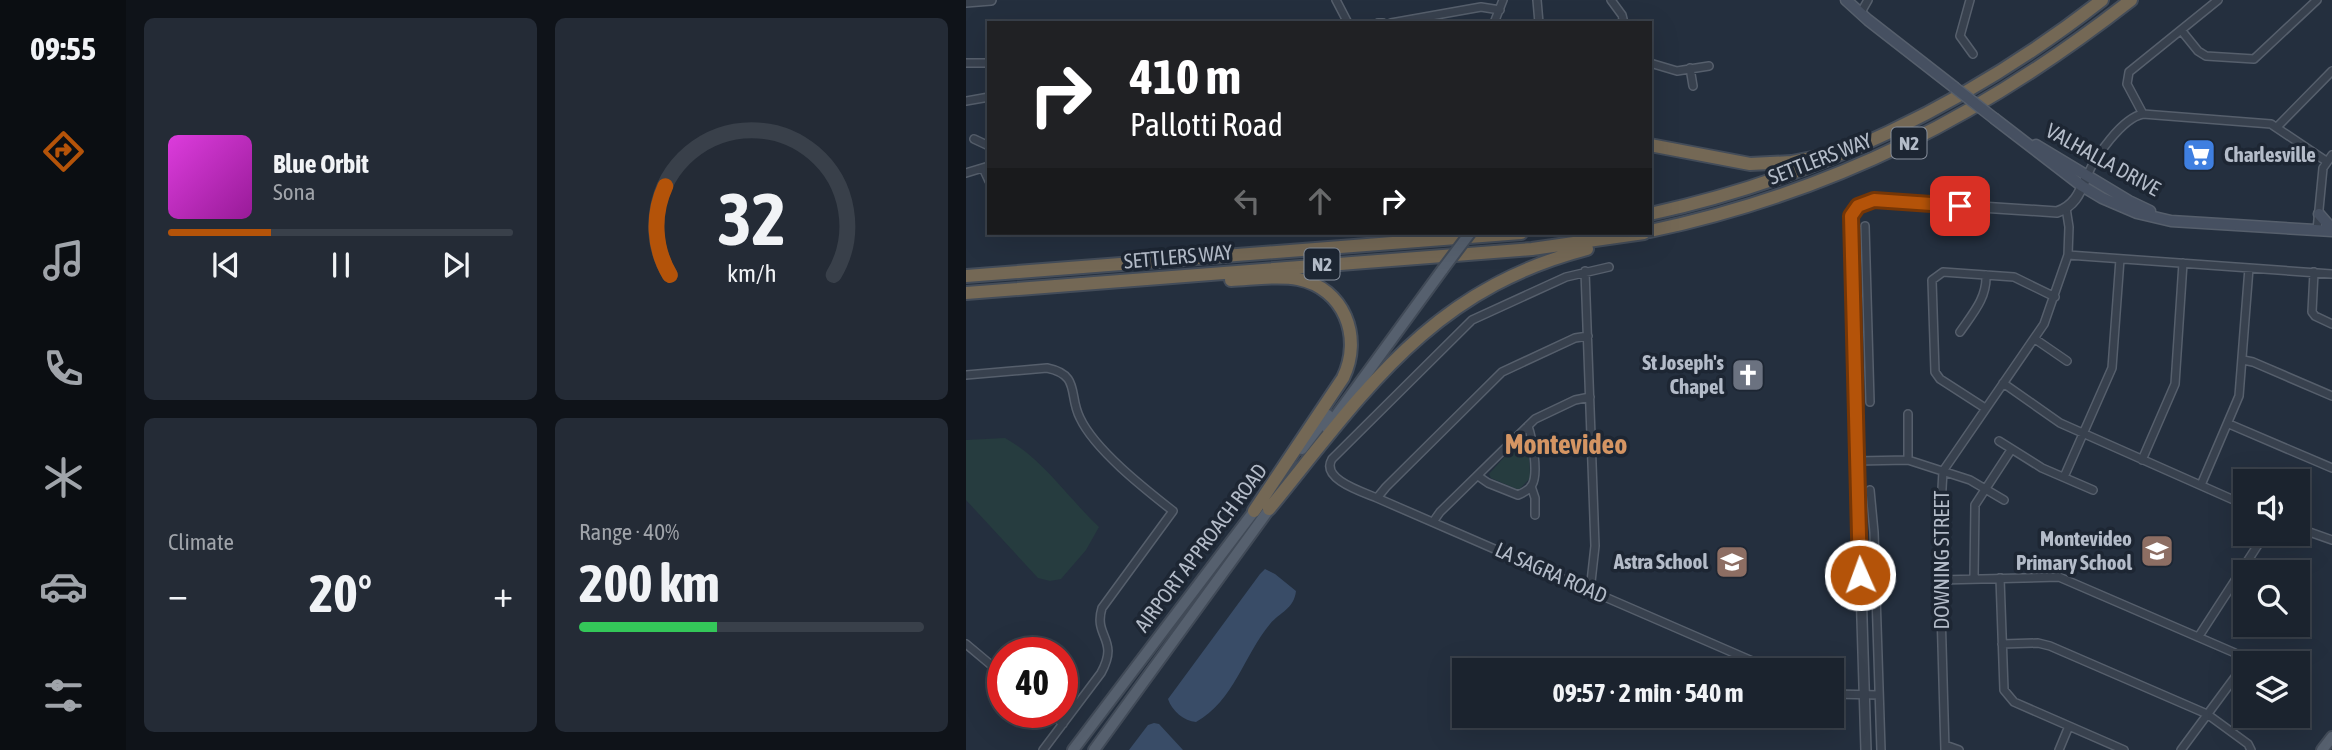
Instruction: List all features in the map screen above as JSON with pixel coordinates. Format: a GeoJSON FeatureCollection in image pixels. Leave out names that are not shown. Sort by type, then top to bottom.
{"type":"FeatureCollection","features":[{"type":"Feature","properties":{"kind":"highway","name":"SETTLERS WAY"},"geometry":{"type":"LineString","coordinates":[[1652,213],[1724,195],[1805,169],[1883,136],[2021,59],[2102,0]]}},
{"type":"Feature","properties":{"kind":"highway","name":"SETTLERS WAY"},"geometry":{"type":"LineString","coordinates":[[1652,231],[1793,192],[1912,142],[1969,112],[2024,78],[2131,0]]}},
{"type":"Feature","properties":{"kind":"highway"},"geometry":{"type":"LineString","coordinates":[[1652,145],[1750,164],[1792,162],[1832,153],[1950,101]]}},
{"type":"Feature","properties":{"kind":"highway","name":"SETTLERS WAY"},"geometry":{"type":"LineString","coordinates":[[966,276],[1463,235]]}},
{"type":"Feature","properties":{"kind":"highway","name":"SETTLERS WAY"},"geometry":{"type":"LineString","coordinates":[[966,293],[1532,249],[1629,235]]}},
{"type":"Feature","properties":{"kind":"highway"},"geometry":{"type":"LineString","coordinates":[[1269,509],[1381,373],[1405,348],[1438,321],[1481,292],[1527,269],[1568,254],[1639,235]]}},
{"type":"Feature","properties":{"kind":"highway"},"geometry":{"type":"LineString","coordinates":[[1000,291],[1287,278],[1314,284],[1327,292],[1346,314],[1351,329],[1352,342],[1346,371],[1254,511]]}},
{"type":"Feature","properties":{"kind":"main road","name":"VALHALLA DRIVE"},"geometry":{"type":"LineString","coordinates":[[1846,0],[1995,119],[2085,181],[2141,207],[2184,221],[2332,230]]}},
{"type":"Feature","properties":{"kind":"main road"},"geometry":{"type":"LineString","coordinates":[[2319,214],[2332,230]]}},
{"type":"Feature","properties":{"kind":"main road","name":"AIRPORT APPROACH ROAD"},"geometry":{"type":"LineString","coordinates":[[1094,750],[1365,373],[1443,269],[1474,235]]}},
{"type":"Feature","properties":{"kind":"main road","name":"AIRPORT APPROACH ROAD"},"geometry":{"type":"LineString","coordinates":[[1073,750],[1328,415],[1365,373]]}},
{"type":"Feature","properties":{"kind":"main road"},"geometry":{"type":"LineString","coordinates":[[2322,750],[2332,737]]}},
{"type":"Feature","properties":{"kind":"street"},"geometry":{"type":"LineString","coordinates":[[966,2],[991,0]]}},
{"type":"Feature","properties":{"kind":"street"},"geometry":{"type":"LineString","coordinates":[[1336,0],[1347,21]]}},
{"type":"Feature","properties":{"kind":"street"},"geometry":{"type":"LineString","coordinates":[[1495,21],[1503,0]]}},
{"type":"Feature","properties":{"kind":"street"},"geometry":{"type":"LineString","coordinates":[[1536,0],[1539,21]]}},
{"type":"Feature","properties":{"kind":"street"},"geometry":{"type":"LineString","coordinates":[[1611,0],[1624,21]]}},
{"type":"Feature","properties":{"kind":"street"},"geometry":{"type":"LineString","coordinates":[[1860,13],[1868,0]]}},
{"type":"Feature","properties":{"kind":"street"},"geometry":{"type":"LineString","coordinates":[[1970,0],[1960,36],[1973,54]]}},
{"type":"Feature","properties":{"kind":"street"},"geometry":{"type":"LineString","coordinates":[[2143,114],[2127,84],[2128,74],[2135,65],[2218,0]]}},
{"type":"Feature","properties":{"kind":"street"},"geometry":{"type":"LineString","coordinates":[[2181,30],[2200,53],[2206,56],[2254,60],[2317,0]]}},
{"type":"Feature","properties":{"kind":"street"},"geometry":{"type":"LineString","coordinates":[[1402,21],[1481,7],[1500,10]]}},
{"type":"Feature","properties":{"kind":"street"},"geometry":{"type":"LineString","coordinates":[[966,63],[987,63]]}},
{"type":"Feature","properties":{"kind":"street"},"geometry":{"type":"LineString","coordinates":[[1652,64],[1672,71],[1709,66]]}},
{"type":"Feature","properties":{"kind":"street"},"geometry":{"type":"LineString","coordinates":[[1690,68],[1693,86]]}},
{"type":"Feature","properties":{"kind":"street"},"geometry":{"type":"LineString","coordinates":[[2277,127],[2332,71]]}},
{"type":"Feature","properties":{"kind":"street"},"geometry":{"type":"LineString","coordinates":[[966,102],[987,97]]}},
{"type":"Feature","properties":{"kind":"street"},"geometry":{"type":"LineString","coordinates":[[1866,750],[1851,267],[1851,216],[1858,206],[1869,201],[2063,210],[2077,198],[2095,160],[2126,122],[2133,116],[2143,114],[2277,127],[2326,161]]}},
{"type":"Feature","properties":{"kind":"street"},"geometry":{"type":"LineString","coordinates":[[974,139],[987,145]]}},
{"type":"Feature","properties":{"kind":"street"},"geometry":{"type":"LineString","coordinates":[[2317,230],[2322,172],[2326,161],[2332,155]]}},
{"type":"Feature","properties":{"kind":"street"},"geometry":{"type":"LineString","coordinates":[[966,173],[986,167]]}},
{"type":"Feature","properties":{"kind":"street","name":"DOWNING STREET"},"geometry":{"type":"LineString","coordinates":[[1945,747],[1940,580],[1940,494],[1944,471],[2043,324],[2068,255],[2063,210]]}},
{"type":"Feature","properties":{"kind":"street"},"geometry":{"type":"LineString","coordinates":[[1865,226],[1870,402]]}},
{"type":"Feature","properties":{"kind":"street"},"geometry":{"type":"LineString","coordinates":[[2068,255],[2332,274]]}},
{"type":"Feature","properties":{"kind":"street"},"geometry":{"type":"LineString","coordinates":[[2064,477],[2112,364],[2120,259]]}},
{"type":"Feature","properties":{"kind":"street"},"geometry":{"type":"LineString","coordinates":[[2142,460],[2175,384],[2183,263]]}},
{"type":"Feature","properties":{"kind":"street"},"geometry":{"type":"LineString","coordinates":[[1590,591],[1595,546],[1585,271],[1609,267]]}},
{"type":"Feature","properties":{"kind":"street"},"geometry":{"type":"LineString","coordinates":[[1851,267],[1866,267]]}},
{"type":"Feature","properties":{"kind":"street"},"geometry":{"type":"LineString","coordinates":[[2201,485],[2239,396],[2249,268]]}},
{"type":"Feature","properties":{"kind":"street","name":"LA SAGRA ROAD"},"geometry":{"type":"LineString","coordinates":[[1585,271],[1566,277],[1471,321],[1332,458],[1329,465],[1331,472],[1343,482],[1377,498],[1745,658]]}},
{"type":"Feature","properties":{"kind":"street"},"geometry":{"type":"LineString","coordinates":[[1985,408],[1940,379],[1935,372],[1931,285],[1935,276],[1943,272],[2021,279],[2054,297]]}},
{"type":"Feature","properties":{"kind":"street"},"geometry":{"type":"LineString","coordinates":[[2315,272],[2312,312],[2332,324]]}},
{"type":"Feature","properties":{"kind":"street"},"geometry":{"type":"LineString","coordinates":[[1960,332],[1982,301],[1986,275]]}},
{"type":"Feature","properties":{"kind":"street"},"geometry":{"type":"LineString","coordinates":[[1377,498],[1502,372],[1576,338],[1588,336]]}},
{"type":"Feature","properties":{"kind":"street"},"geometry":{"type":"LineString","coordinates":[[2035,339],[2067,361]]}},
{"type":"Feature","properties":{"kind":"street"},"geometry":{"type":"LineString","coordinates":[[2243,360],[2332,396]]}},
{"type":"Feature","properties":{"kind":"street"},"geometry":{"type":"LineString","coordinates":[[966,375],[1047,368],[1058,370],[1072,385],[1079,417],[1091,436],[1173,511],[1102,608],[1099,621],[1110,653],[1101,673],[1078,704]]}},
{"type":"Feature","properties":{"kind":"street"},"geometry":{"type":"LineString","coordinates":[[1854,371],[1869,370]]}},
{"type":"Feature","properties":{"kind":"street"},"geometry":{"type":"LineString","coordinates":[[2003,383],[2060,423],[2233,500]]}},
{"type":"Feature","properties":{"kind":"street"},"geometry":{"type":"LineString","coordinates":[[1433,522],[1440,512],[1541,415],[1575,400],[1590,397]]}},
{"type":"Feature","properties":{"kind":"street"},"geometry":{"type":"LineString","coordinates":[[1908,414],[1908,460]]}},
{"type":"Feature","properties":{"kind":"street"},"geometry":{"type":"LineString","coordinates":[[2229,424],[2332,468]]}},
{"type":"Feature","properties":{"kind":"street"},"geometry":{"type":"LineString","coordinates":[[1478,476],[1518,495],[1531,486],[1534,478],[1533,446],[1528,426]]}},
{"type":"Feature","properties":{"kind":"street"},"geometry":{"type":"LineString","coordinates":[[1999,441],[2011,450],[2093,490]]}},
{"type":"Feature","properties":{"kind":"street"},"geometry":{"type":"LineString","coordinates":[[1974,578],[1974,510],[2011,450]]}},
{"type":"Feature","properties":{"kind":"street"},"geometry":{"type":"LineString","coordinates":[[1857,461],[1908,460],[1973,481],[2004,500]]}},
{"type":"Feature","properties":{"kind":"street"},"geometry":{"type":"LineString","coordinates":[[1531,486],[1535,498],[1535,515]]}},
{"type":"Feature","properties":{"kind":"street"},"geometry":{"type":"LineString","coordinates":[[1870,490],[1874,532],[1881,750]]}},
{"type":"Feature","properties":{"kind":"street"},"geometry":{"type":"LineString","coordinates":[[1859,532],[1874,532]]}},
{"type":"Feature","properties":{"kind":"street"},"geometry":{"type":"LineString","coordinates":[[2310,532],[2332,540]]}},
{"type":"Feature","properties":{"kind":"street"},"geometry":{"type":"LineString","coordinates":[[2199,636],[2257,546]]}},
{"type":"Feature","properties":{"kind":"street"},"geometry":{"type":"LineString","coordinates":[[1940,580],[2047,576],[2066,578],[2233,652]]}},
{"type":"Feature","properties":{"kind":"street"},"geometry":{"type":"LineString","coordinates":[[2000,578],[2006,695],[2014,702],[2124,750]]}},
{"type":"Feature","properties":{"kind":"street"},"geometry":{"type":"LineString","coordinates":[[2002,644],[2038,643],[2050,646],[2207,714],[2248,744],[2251,750]]}},
{"type":"Feature","properties":{"kind":"street"},"geometry":{"type":"LineString","coordinates":[[966,644],[987,662]]}},
{"type":"Feature","properties":{"kind":"street"},"geometry":{"type":"LineString","coordinates":[[2181,750],[2207,714],[2233,685]]}},
{"type":"Feature","properties":{"kind":"street"},"geometry":{"type":"LineString","coordinates":[[1844,694],[1879,695]]}},
{"type":"Feature","properties":{"kind":"street"},"geometry":{"type":"LineString","coordinates":[[2059,750],[2069,726]]}},
{"type":"Feature","properties":{"kind":"street"},"geometry":{"type":"LineString","coordinates":[[1043,750],[1060,728]]}},
{"type":"Feature","properties":{"kind":"street"},"geometry":{"type":"LineString","coordinates":[[1945,747],[1959,750]]}},
{"type":"Feature","properties":{"kind":"green space"},"geometry":{"type":"Polygon","coordinates":[[[1005,438],[1043,468],[1099,527],[1086,550],[1061,579],[1050,581],[1038,578],[966,500],[966,440],[1005,438]]]}},
{"type":"Feature","properties":{"kind":"green space"},"geometry":{"type":"Polygon","coordinates":[[[1523,440],[1529,445],[1530,478],[1519,490],[1491,478],[1489,474],[1519,441],[1523,440]]]}},
{"type":"Feature","properties":{"kind":"water"},"geometry":{"type":"Polygon","coordinates":[[[1265,569],[1296,591],[1295,597],[1261,636],[1220,702],[1196,722],[1183,717],[1172,708],[1168,699],[1265,569]]]}},
{"type":"Feature","properties":{"kind":"water"},"geometry":{"type":"Polygon","coordinates":[[[1159,724],[1183,750],[1129,750],[1148,725],[1159,724]]]}},
{"type":"Feature","properties":{"kind":"place","name":"Charlesville"},"geometry":{"type":"Point","coordinates":[2199,155]}},
{"type":"Feature","properties":{"kind":"place","name":"St Joseph's Chapel"},"geometry":{"type":"Point","coordinates":[1748,375]}},
{"type":"Feature","properties":{"kind":"place","name":"Montevideo Primary School"},"geometry":{"type":"Point","coordinates":[2157,551]}},
{"type":"Feature","properties":{"kind":"place","name":"Astra School"},"geometry":{"type":"Point","coordinates":[1732,562]}},
{"type":"Feature","properties":{"kind":"district","name":"Montevideo"},"geometry":{"type":"Point","coordinates":[1566,444]}},
{"type":"Feature","properties":{"kind":"route"},"geometry":{"type":"LineString","coordinates":[[1860,575],[1851,216],[1858,206],[1874,200],[1960,206]]}}]}
